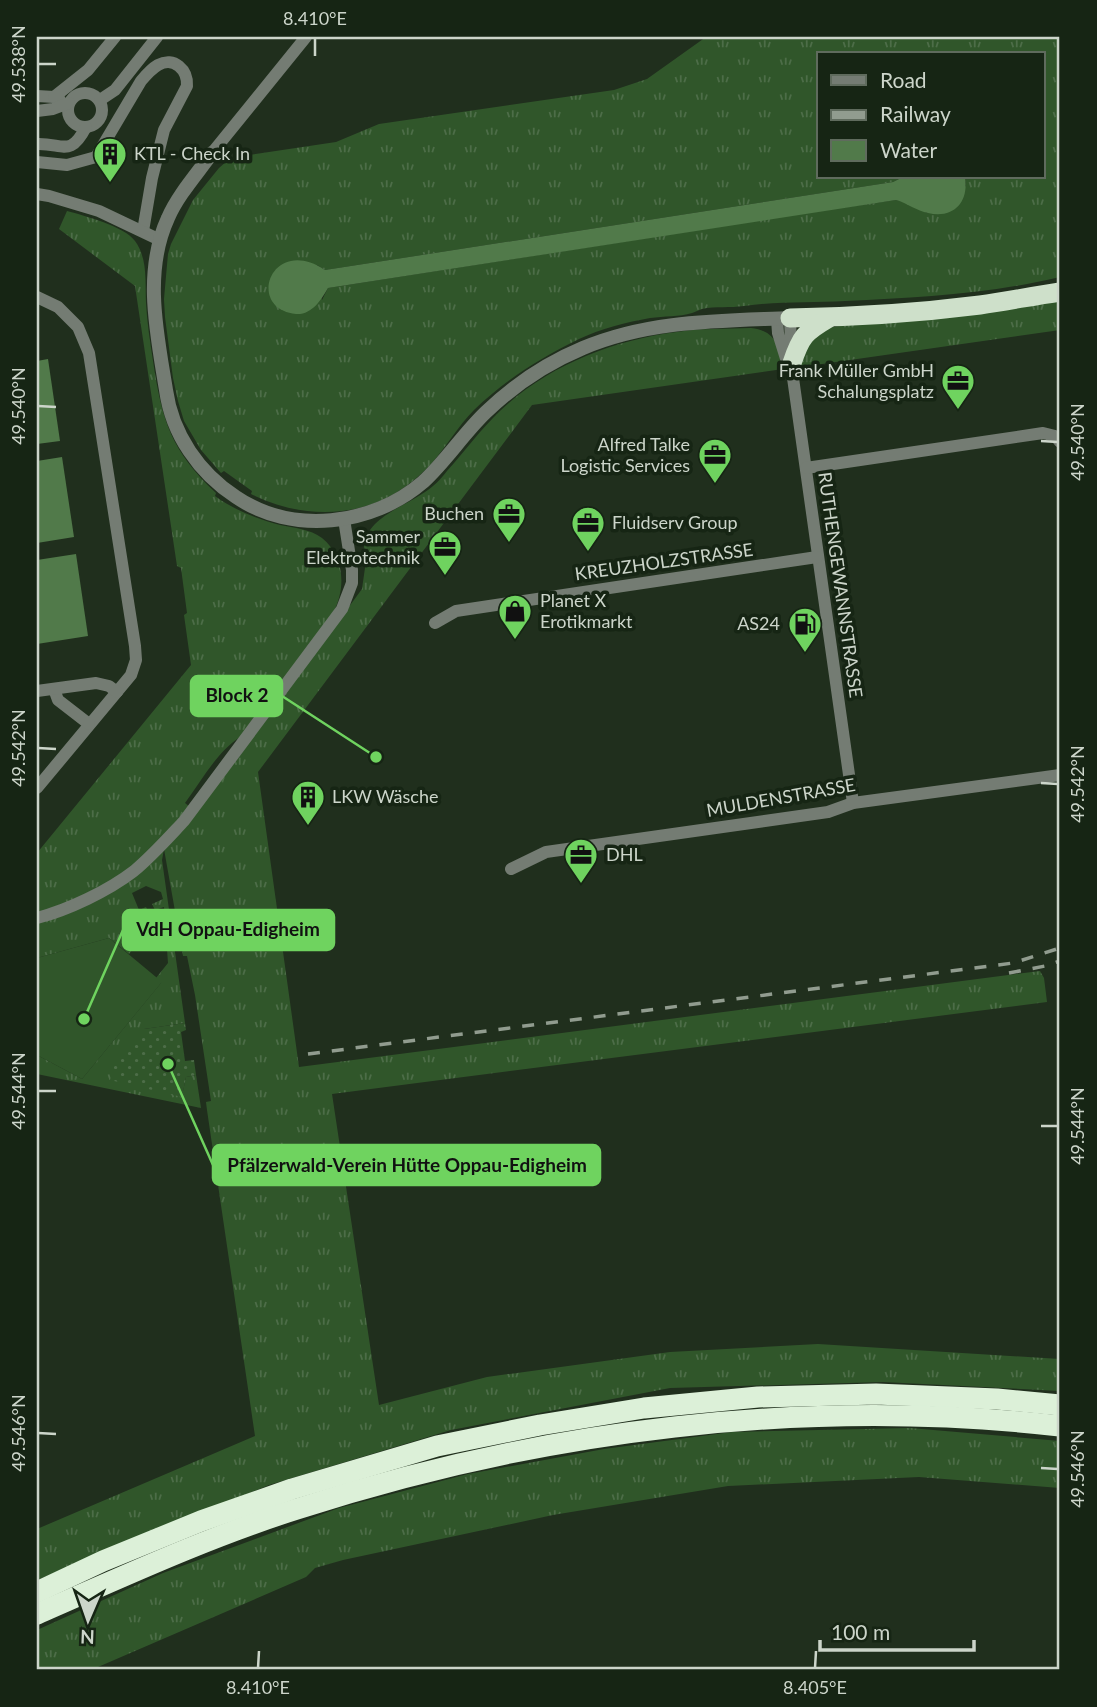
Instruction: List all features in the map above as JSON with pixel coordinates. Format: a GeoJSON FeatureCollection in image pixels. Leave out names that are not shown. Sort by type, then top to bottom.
{"type":"FeatureCollection","features":[{"type":"Feature","properties":{"kind":"highway"},"geometry":{"type":"LineString","coordinates":[[784,318],[934,310],[1060,292]]}},
{"type":"Feature","properties":{"kind":"highway"},"geometry":{"type":"LineString","coordinates":[[792,367],[802,337],[831,317]]}},
{"type":"Feature","properties":{"kind":"highway"},"geometry":{"type":"LineString","coordinates":[[37,1592],[201,1521],[292,1489],[437,1446],[540,1425],[644,1408],[758,1397],[876,1394],[997,1399],[1060,1405]]}},
{"type":"Feature","properties":{"kind":"highway"},"geometry":{"type":"LineString","coordinates":[[37,1615],[135,1571],[296,1509],[450,1465],[608,1435],[752,1420],[877,1415],[1000,1420],[1060,1426]]}},
{"type":"Feature","properties":{"kind":"street"},"geometry":{"type":"LineString","coordinates":[[54,97],[88,70],[114,37]]}},
{"type":"Feature","properties":{"kind":"street"},"geometry":{"type":"LineString","coordinates":[[100,100],[115,90],[157,37]]}},
{"type":"Feature","properties":{"kind":"street"},"geometry":{"type":"LineString","coordinates":[[306,37],[212,153],[175,205],[160,240],[154,307],[167,399],[187,448],[210,476],[237,498],[284,517],[315,521],[344,519],[377,510],[411,491],[429,476],[472,427],[506,394],[551,363],[582,348],[632,331],[657,326],[784,318]]}},
{"type":"Feature","properties":{"kind":"street"},"geometry":{"type":"LineString","coordinates":[[37,162],[67,165],[96,157],[141,81],[156,66],[163,63],[176,64],[185,73],[187,86],[164,130],[143,231]]}},
{"type":"Feature","properties":{"kind":"street"},"geometry":{"type":"LineString","coordinates":[[88,70],[88,93]]}},
{"type":"Feature","properties":{"kind":"street"},"geometry":{"type":"LineString","coordinates":[[37,111],[53,109],[69,103],[79,94],[88,93],[100,100],[102,112],[97,122],[86,127],[80,139],[73,145],[64,147],[37,144]]}},
{"type":"Feature","properties":{"kind":"street"},"geometry":{"type":"LineString","coordinates":[[37,96],[54,97],[69,103]]}},
{"type":"Feature","properties":{"kind":"street"},"geometry":{"type":"LineString","coordinates":[[69,103],[68,113],[73,122],[86,127]]}},
{"type":"Feature","properties":{"kind":"street"},"geometry":{"type":"LineString","coordinates":[[37,194],[49,195],[99,211],[160,240]]}},
{"type":"Feature","properties":{"kind":"street"},"geometry":{"type":"LineString","coordinates":[[37,297],[58,307],[78,327],[89,354],[136,660],[131,675],[37,788]]}},
{"type":"Feature","properties":{"kind":"street","name":"RUTHENGEWANNSTRASSE"},"geometry":{"type":"LineString","coordinates":[[784,318],[853,803]]}},
{"type":"Feature","properties":{"kind":"street"},"geometry":{"type":"LineString","coordinates":[[806,468],[1043,433],[1055,436],[1060,442]]}},
{"type":"Feature","properties":{"kind":"street"},"geometry":{"type":"LineString","coordinates":[[37,918],[81,902],[117,882],[149,857],[184,821],[342,609],[352,583],[344,519]]}},
{"type":"Feature","properties":{"kind":"street","name":"KREUZHOLZSTRASSE"},"geometry":{"type":"LineString","coordinates":[[435,623],[456,611],[817,557]]}},
{"type":"Feature","properties":{"kind":"street"},"geometry":{"type":"LineString","coordinates":[[37,691],[96,683],[109,686],[117,692]]}},
{"type":"Feature","properties":{"kind":"street"},"geometry":{"type":"LineString","coordinates":[[54,689],[58,700],[89,724]]}},
{"type":"Feature","properties":{"kind":"street","name":"MULDENSTRASSE"},"geometry":{"type":"LineString","coordinates":[[511,869],[547,852],[828,811],[853,803],[1060,775]]}},
{"type":"Feature","properties":{"kind":"green space"},"geometry":{"type":"Polygon","coordinates":[[[706,37],[1060,37],[1060,277],[1007,288],[953,294],[707,308],[605,329],[550,354],[498,389],[468,416],[431,464],[412,482],[369,505],[323,512],[299,510],[251,494],[252,491],[224,471],[221,473],[201,450],[184,421],[173,378],[164,299],[171,244],[193,200],[219,168],[236,157],[336,142],[379,124],[614,90],[647,79],[706,37]]]}},
{"type":"Feature","properties":{"kind":"green space"},"geometry":{"type":"Polygon","coordinates":[[[67,211],[104,222],[122,231],[135,241],[139,248],[144,263],[148,325],[160,401],[171,434],[188,463],[222,501],[254,517],[317,535],[330,546],[339,564],[340,594],[333,613],[240,737],[217,759],[185,803],[195,811],[232,766],[362,589],[364,547],[373,527],[435,484],[486,425],[518,395],[560,368],[582,358],[629,341],[677,332],[751,328],[771,336],[780,354],[783,369],[532,405],[258,772],[299,1067],[1040,971],[1044,978],[1047,1002],[332,1094],[379,1405],[487,1377],[670,1352],[818,1344],[1060,1359],[1060,1391],[883,1382],[670,1388],[451,1430],[269,1485],[37,1580],[37,1529],[255,1436],[207,1110],[206,1102],[211,1101],[195,995],[187,956],[183,956],[164,849],[162,860],[185,1023],[144,1029],[182,1096],[186,1077],[196,1075],[201,1108],[37,1074],[37,1055],[82,1079],[161,983],[156,978],[168,963],[164,907],[155,910],[152,904],[163,899],[161,892],[146,886],[132,893],[139,910],[146,907],[149,913],[144,916],[142,937],[129,954],[109,938],[37,958],[37,853],[191,665],[181,568],[177,566],[135,286],[59,229],[67,211]]]}},
{"type":"Feature","properties":{"kind":"green space"},"geometry":{"type":"Polygon","coordinates":[[[1060,298],[1060,330],[801,367],[800,353],[824,328],[1060,298]]]}},
{"type":"Feature","properties":{"kind":"green space"},"geometry":{"type":"Polygon","coordinates":[[[109,938],[162,982],[82,1079],[37,1055],[37,958],[109,938]]]}},
{"type":"Feature","properties":{"kind":"green space"},"geometry":{"type":"Polygon","coordinates":[[[185,1023],[186,1030],[181,1032],[185,1061],[194,1060],[196,1075],[186,1077],[182,1097],[110,1080],[116,1060],[144,1029],[185,1023]]]}},
{"type":"Feature","properties":{"kind":"green space"},"geometry":{"type":"Polygon","coordinates":[[[910,1428],[1060,1441],[1060,1488],[919,1477],[728,1486],[553,1515],[315,1568],[306,1577],[91,1670],[37,1670],[37,1630],[163,1573],[339,1508],[468,1474],[604,1449],[732,1432],[910,1428]]]}},
{"type":"Feature","properties":{"kind":"water"},"geometry":{"type":"Polygon","coordinates":[[[901,178],[965,178],[966,186],[958,207],[945,213],[924,212],[896,200],[328,288],[315,306],[302,314],[280,309],[271,300],[271,277],[279,267],[291,261],[306,261],[325,270],[893,182],[901,178]]]}},
{"type":"Feature","properties":{"kind":"water"},"geometry":{"type":"Polygon","coordinates":[[[48,359],[60,441],[37,444],[37,361],[48,359]]]}},
{"type":"Feature","properties":{"kind":"water"},"geometry":{"type":"Polygon","coordinates":[[[62,457],[74,537],[37,543],[37,461],[62,457]]]}},
{"type":"Feature","properties":{"kind":"water"},"geometry":{"type":"Polygon","coordinates":[[[76,554],[88,636],[37,644],[37,560],[76,554]]]}},
{"type":"Feature","properties":{"kind":"railway"},"geometry":{"type":"LineString","coordinates":[[308,1054],[1013,963],[1060,948]]}},
{"type":"Feature","properties":{"kind":"railway"},"geometry":{"type":"LineString","coordinates":[[1009,973],[1060,961]]}},
{"type":"Feature","properties":{"kind":"place","name":"KTL - Check In"},"geometry":{"type":"Point","coordinates":[110,184]}},
{"type":"Feature","properties":{"kind":"place","name":"Frank Müller GmbH Schalungsplatz"},"geometry":{"type":"Point","coordinates":[958,411]}},
{"type":"Feature","properties":{"kind":"place","name":"Alfred Talke Logistic Services"},"geometry":{"type":"Point","coordinates":[715,485]}},
{"type":"Feature","properties":{"kind":"place","name":"Buchen"},"geometry":{"type":"Point","coordinates":[509,544]}},
{"type":"Feature","properties":{"kind":"place","name":"Fluidserv Group"},"geometry":{"type":"Point","coordinates":[588,553]}},
{"type":"Feature","properties":{"kind":"place","name":"Sammer Elektrotechnik"},"geometry":{"type":"Point","coordinates":[445,577]}},
{"type":"Feature","properties":{"kind":"place","name":"Planet X Erotikmarkt"},"geometry":{"type":"Point","coordinates":[515,641]}},
{"type":"Feature","properties":{"kind":"place","name":"AS24"},"geometry":{"type":"Point","coordinates":[805,654]}},
{"type":"Feature","properties":{"kind":"place","name":"Block 2"},"geometry":{"type":"Point","coordinates":[376,757]}},
{"type":"Feature","properties":{"kind":"place","name":"LKW Wäsche"},"geometry":{"type":"Point","coordinates":[308,827]}},
{"type":"Feature","properties":{"kind":"place","name":"DHL"},"geometry":{"type":"Point","coordinates":[581,885]}},
{"type":"Feature","properties":{"kind":"place","name":"VdH Oppau-Edigheim"},"geometry":{"type":"Point","coordinates":[84,1019]}},
{"type":"Feature","properties":{"kind":"place","name":"Pfälzerwald-Verein Hütte Oppau-Edigheim"},"geometry":{"type":"Point","coordinates":[168,1064]}}]}
